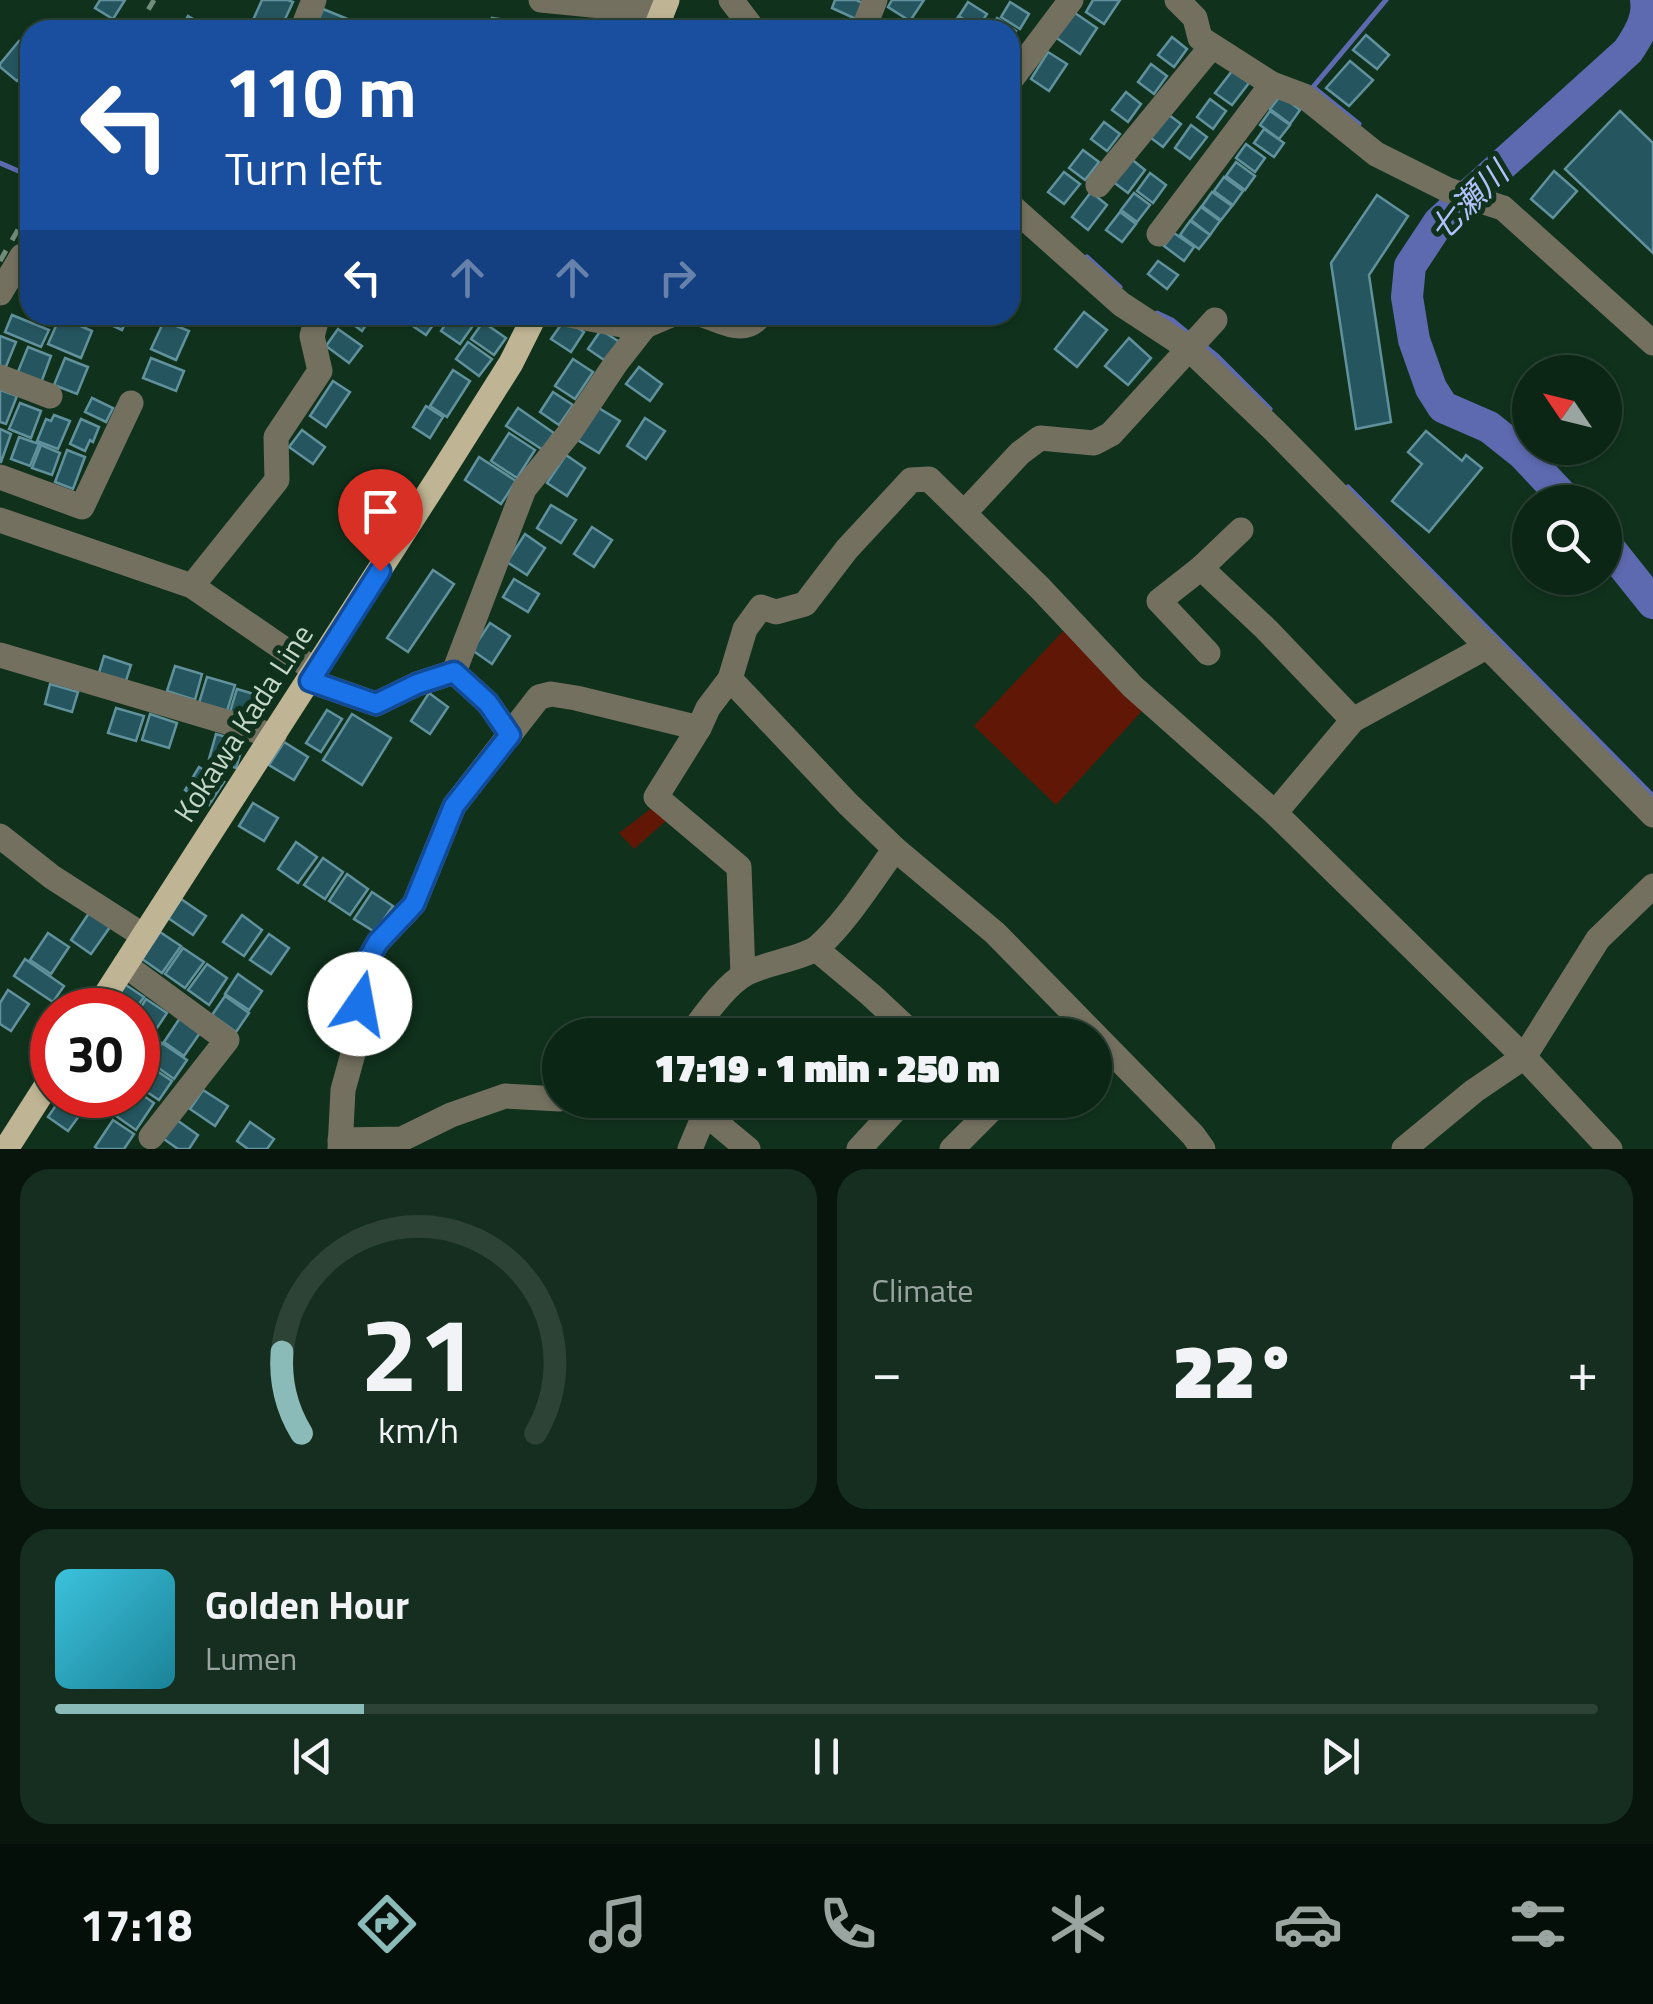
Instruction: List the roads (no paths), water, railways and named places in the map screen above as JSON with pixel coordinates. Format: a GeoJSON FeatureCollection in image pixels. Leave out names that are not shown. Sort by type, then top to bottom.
{"type":"FeatureCollection","features":[{"type":"Feature","properties":{"kind":"main road","name":"Kokawa Kada Line"},"geometry":{"type":"LineString","coordinates":[[110,988],[313,676],[511,363],[530,325]]}},
{"type":"Feature","properties":{"kind":"main road"},"geometry":{"type":"LineString","coordinates":[[6,1149],[30,1111]]}},
{"type":"Feature","properties":{"kind":"street"},"geometry":{"type":"LineString","coordinates":[[541,0],[661,14]]}},
{"type":"Feature","properties":{"kind":"street"},"geometry":{"type":"LineString","coordinates":[[731,0],[746,20]]}},
{"type":"Feature","properties":{"kind":"street"},"geometry":{"type":"LineString","coordinates":[[1020,68],[1071,0]]}},
{"type":"Feature","properties":{"kind":"street"},"geometry":{"type":"LineString","coordinates":[[1177,0],[1195,18],[1200,38],[1272,84],[1304,96],[1376,154],[1448,190],[1504,208],[1653,343]]}},
{"type":"Feature","properties":{"kind":"street"},"geometry":{"type":"LineString","coordinates":[[1098,185],[1212,46]]}},
{"type":"Feature","properties":{"kind":"street"},"geometry":{"type":"LineString","coordinates":[[1159,234],[1272,84]]}},
{"type":"Feature","properties":{"kind":"street"},"geometry":{"type":"LineString","coordinates":[[1020,214],[1112,297],[1190,345],[1653,815]]}},
{"type":"Feature","properties":{"kind":"street"},"geometry":{"type":"LineString","coordinates":[[0,293],[17,255]]}},
{"type":"Feature","properties":{"kind":"street"},"geometry":{"type":"LineString","coordinates":[[965,512],[1020,453],[1040,438],[1094,443],[1112,434],[1215,320]]}},
{"type":"Feature","properties":{"kind":"street"},"geometry":{"type":"LineString","coordinates":[[192,586],[277,480],[276,437],[320,371],[312,336],[315,325]]}},
{"type":"Feature","properties":{"kind":"street"},"geometry":{"type":"LineString","coordinates":[[622,325],[645,326]]}},
{"type":"Feature","properties":{"kind":"street"},"geometry":{"type":"LineString","coordinates":[[454,672],[524,489],[645,326]]}},
{"type":"Feature","properties":{"kind":"street"},"geometry":{"type":"LineString","coordinates":[[0,377],[50,396]]}},
{"type":"Feature","properties":{"kind":"street"},"geometry":{"type":"LineString","coordinates":[[0,478],[82,508],[131,403]]}},
{"type":"Feature","properties":{"kind":"street"},"geometry":{"type":"LineString","coordinates":[[742,975],[739,867],[656,798],[708,708],[730,679],[745,629],[762,607],[776,612],[805,604],[847,549],[911,480],[930,479],[1042,589],[1132,687],[1276,813],[1524,1057],[1610,1149]]}},
{"type":"Feature","properties":{"kind":"street"},"geometry":{"type":"LineString","coordinates":[[0,520],[192,586],[313,676],[376,704],[454,672]]}},
{"type":"Feature","properties":{"kind":"street"},"geometry":{"type":"LineString","coordinates":[[1208,652],[1159,602],[1240,530]]}},
{"type":"Feature","properties":{"kind":"street"},"geometry":{"type":"LineString","coordinates":[[1201,568],[1353,720]]}},
{"type":"Feature","properties":{"kind":"street"},"geometry":{"type":"LineString","coordinates":[[1276,813],[1353,720],[1488,646]]}},
{"type":"Feature","properties":{"kind":"street"},"geometry":{"type":"LineString","coordinates":[[0,655],[274,736]]}},
{"type":"Feature","properties":{"kind":"street"},"geometry":{"type":"LineString","coordinates":[[454,672],[488,703],[510,735]]}},
{"type":"Feature","properties":{"kind":"street"},"geometry":{"type":"LineString","coordinates":[[730,679],[848,804],[995,933],[1067,1018]]}},
{"type":"Feature","properties":{"kind":"street"},"geometry":{"type":"LineString","coordinates":[[542,1098],[505,1096],[402,1139],[340,1145],[343,1090],[357,1040],[363,968],[378,942],[414,904],[454,806],[539,697],[551,694],[698,728]]}},
{"type":"Feature","properties":{"kind":"street"},"geometry":{"type":"LineString","coordinates":[[0,836],[52,876],[144,936]]}},
{"type":"Feature","properties":{"kind":"street"},"geometry":{"type":"LineString","coordinates":[[702,1018],[742,975],[816,949],[896,849]]}},
{"type":"Feature","properties":{"kind":"street"},"geometry":{"type":"LineString","coordinates":[[1404,1149],[1524,1057],[1598,939],[1653,886]]}},
{"type":"Feature","properties":{"kind":"street"},"geometry":{"type":"LineString","coordinates":[[816,949],[896,1018]]}},
{"type":"Feature","properties":{"kind":"street"},"geometry":{"type":"LineString","coordinates":[[125,966],[227,1040],[151,1137]]}},
{"type":"Feature","properties":{"kind":"street"},"geometry":{"type":"LineString","coordinates":[[1112,1061],[1193,1135],[1203,1149]]}},
{"type":"Feature","properties":{"kind":"street"},"geometry":{"type":"LineString","coordinates":[[690,1149],[695,1118]]}},
{"type":"Feature","properties":{"kind":"street"},"geometry":{"type":"LineString","coordinates":[[711,1118],[748,1149]]}},
{"type":"Feature","properties":{"kind":"street"},"geometry":{"type":"LineString","coordinates":[[860,1149],[888,1118]]}},
{"type":"Feature","properties":{"kind":"street"},"geometry":{"type":"LineString","coordinates":[[952,1149],[978,1118]]}},
{"type":"Feature","properties":{"kind":"waterway"},"geometry":{"type":"LineString","coordinates":[[1359,124],[1313,87],[1386,0]]}},
{"type":"Feature","properties":{"kind":"waterway","name":"七瀬川"},"geometry":{"type":"LineString","coordinates":[[1552,485],[1523,454],[1489,427],[1443,407],[1431,388],[1414,340],[1407,297],[1410,266],[1439,222],[1628,51],[1644,21],[1646,0]]}},
{"type":"Feature","properties":{"kind":"waterway"},"geometry":{"type":"LineString","coordinates":[[0,163],[20,172]]}},
{"type":"Feature","properties":{"kind":"waterway"},"geometry":{"type":"LineString","coordinates":[[1087,257],[1120,287]]}},
{"type":"Feature","properties":{"kind":"waterway"},"geometry":{"type":"LineString","coordinates":[[1157,313],[1189,334]]}},
{"type":"Feature","properties":{"kind":"waterway"},"geometry":{"type":"LineString","coordinates":[[1202,344],[1270,409]]}},
{"type":"Feature","properties":{"kind":"waterway"},"geometry":{"type":"LineString","coordinates":[[1348,487],[1653,796]]}},
{"type":"Feature","properties":{"kind":"waterway","name":"七瀬川"},"geometry":{"type":"LineString","coordinates":[[1622,564],[1653,603]]}},
{"type":"Feature","properties":{"kind":"railway"},"geometry":{"type":"LineString","coordinates":[[142,20],[154,0]]}},
{"type":"Feature","properties":{"kind":"railway"},"geometry":{"type":"LineString","coordinates":[[0,261],[20,226]]}}]}
